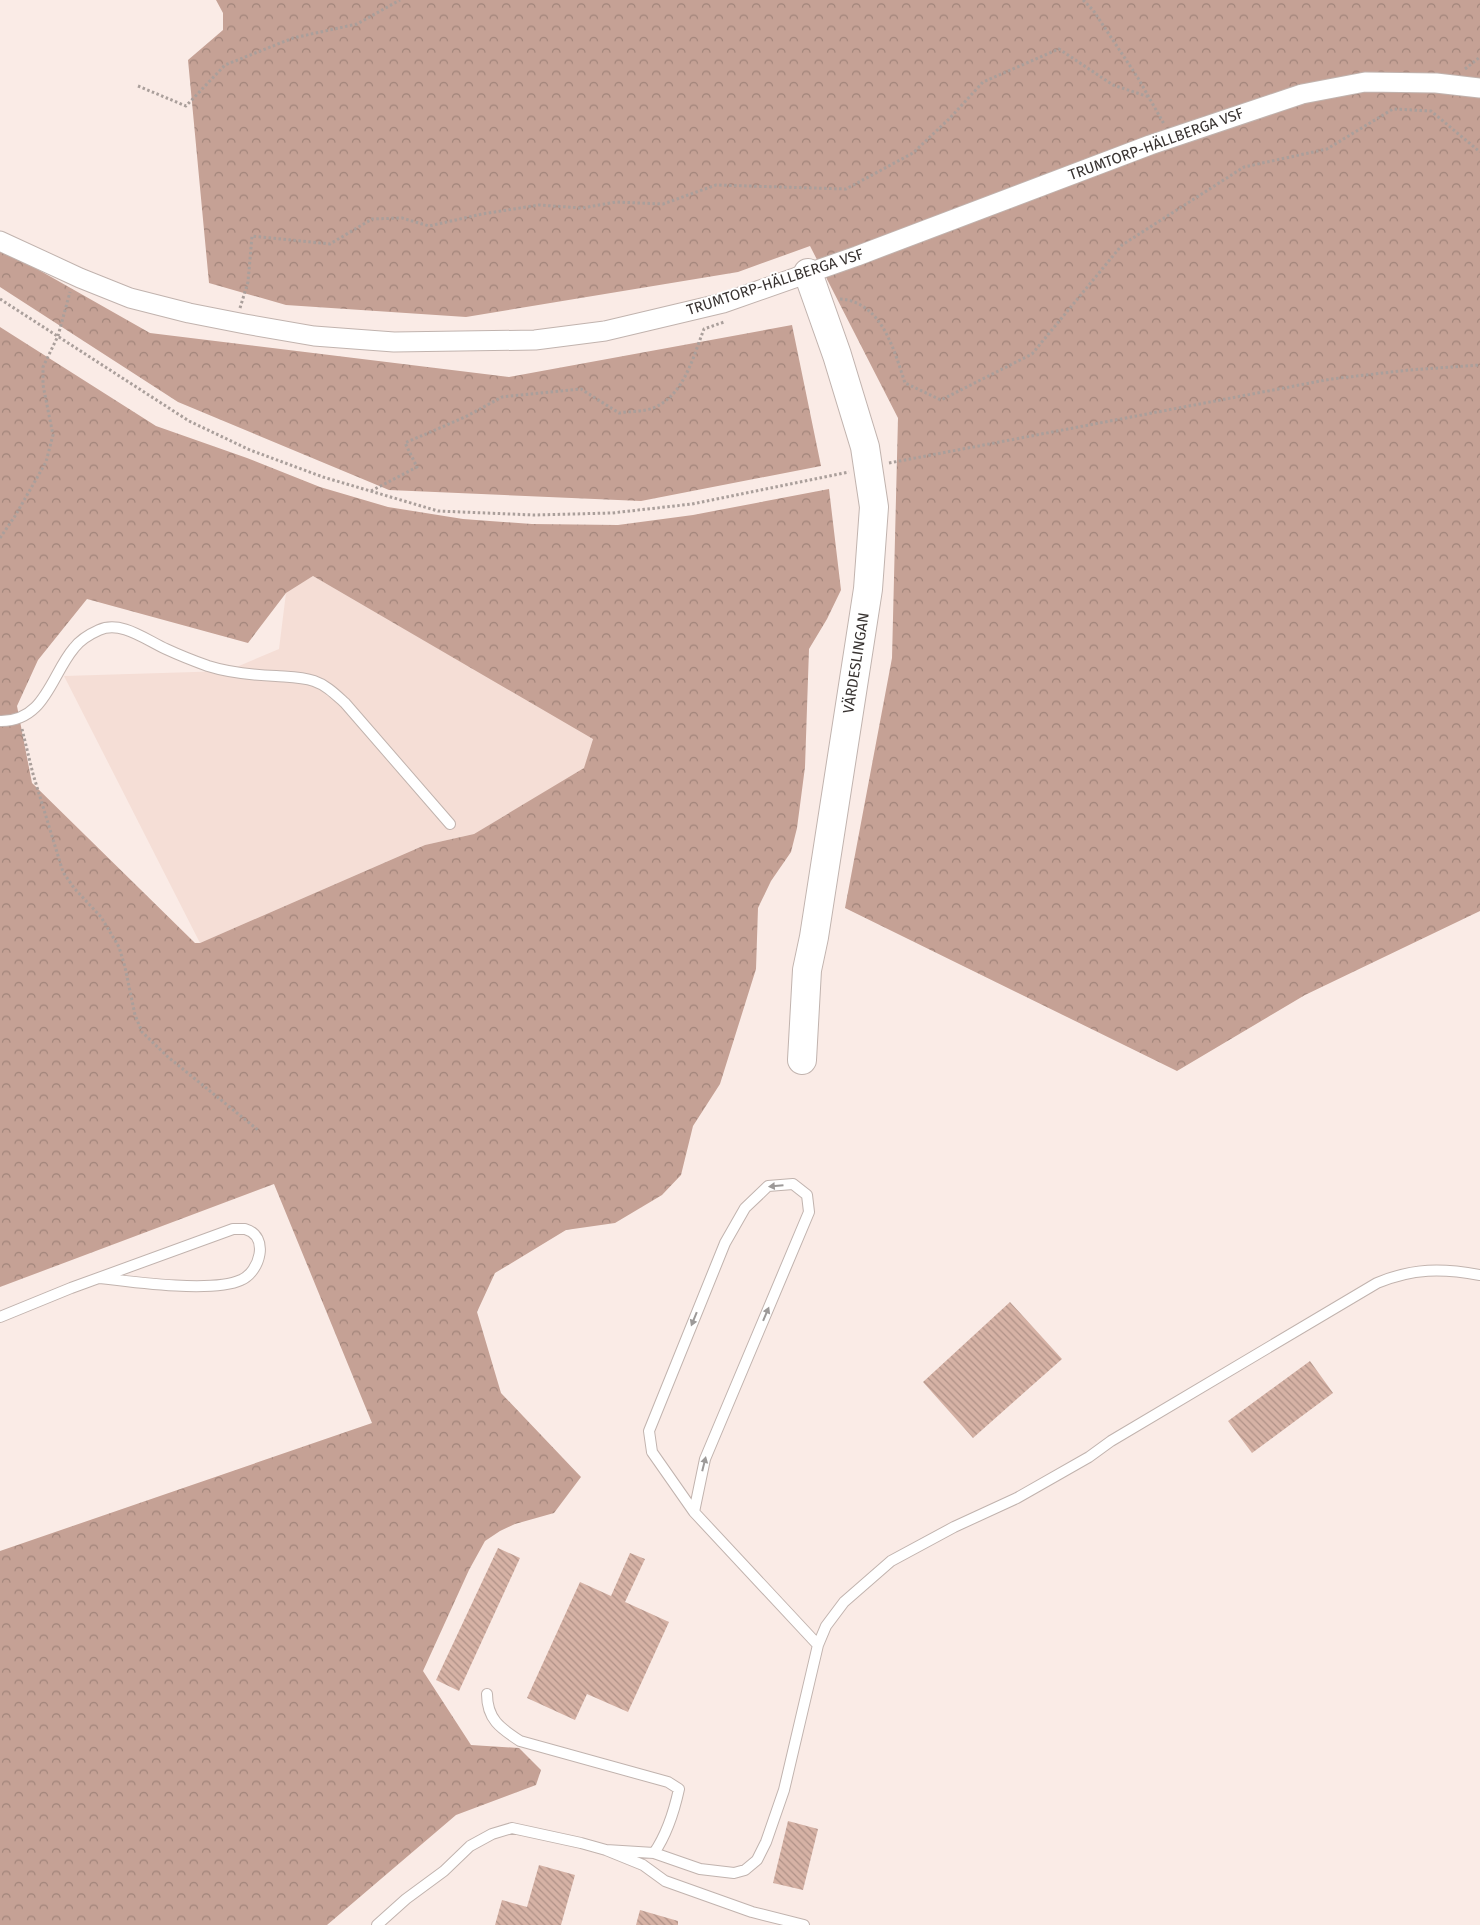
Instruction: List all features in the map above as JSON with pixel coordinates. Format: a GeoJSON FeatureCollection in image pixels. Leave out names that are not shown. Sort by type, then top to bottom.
{"type":"FeatureCollection","features":[{"type":"Feature","properties":{"kind":"street","name":"TRUMTORP-HÄLLBERGA VSF"},"geometry":{"type":"LineString","coordinates":[[0,241],[80,278],[130,298],[189,313],[236,322],[314,336],[385,341],[471,342],[535,340],[605,331],[723,303],[812,285],[1172,137],[1241,113],[1326,88],[1365,82],[1436,83],[1480,88]]}},
{"type":"Feature","properties":{"kind":"street","name":"VÄRDESLINGAN"},"geometry":{"type":"LineString","coordinates":[[802,1060],[807,970],[814,937],[868,589],[874,506],[866,447],[812,285]]}},
{"type":"Feature","properties":{"kind":"lane"},"geometry":{"type":"LineString","coordinates":[[0,721],[19,719],[42,700],[64,661],[86,637],[101,629],[115,627],[139,635],[165,649],[229,672],[314,681],[331,690],[450,824]]}},
{"type":"Feature","properties":{"kind":"lane"},"geometry":{"type":"LineString","coordinates":[[694,1512],[705,1459],[809,1212],[806,1195],[793,1184],[768,1186],[745,1208],[725,1243],[649,1431],[652,1452],[694,1512],[818,1645]]}},
{"type":"Feature","properties":{"kind":"lane"},"geometry":{"type":"LineString","coordinates":[[0,1317],[49,1296],[233,1229],[246,1230],[255,1237],[260,1248],[259,1259],[253,1272],[241,1280],[226,1285],[150,1284],[100,1278]]}},
{"type":"Feature","properties":{"kind":"lane"},"geometry":{"type":"LineString","coordinates":[[606,1850],[654,1853],[700,1869],[734,1873],[745,1870],[758,1860],[784,1790],[818,1645],[826,1626],[844,1602],[891,1562],[954,1527],[1000,1507],[1052,1479],[1377,1283],[1411,1271],[1432,1270],[1480,1275]]}},
{"type":"Feature","properties":{"kind":"lane"},"geometry":{"type":"LineString","coordinates":[[487,1694],[487,1707],[493,1718],[502,1730],[520,1741],[668,1782],[679,1790],[672,1817],[654,1853]]}},
{"type":"Feature","properties":{"kind":"lane"},"geometry":{"type":"LineString","coordinates":[[377,1925],[470,1846],[492,1834],[512,1828],[606,1850],[643,1865],[664,1881],[752,1912],[804,1925]]}},
{"type":"Feature","properties":{"kind":"path"},"geometry":{"type":"LineString","coordinates":[[138,86],[186,106],[225,65],[293,38],[357,24],[400,0]]}},
{"type":"Feature","properties":{"kind":"path"},"geometry":{"type":"LineString","coordinates":[[1083,0],[1093,10],[1149,97],[1172,137]]}},
{"type":"Feature","properties":{"kind":"path"},"geometry":{"type":"LineString","coordinates":[[236,322],[248,282],[252,236],[330,244],[372,219],[402,218],[429,226],[482,214],[539,205],[582,208],[616,202],[663,204],[716,185],[846,189],[913,153],[950,118],[983,82],[1059,49],[1112,85],[1149,97]]}},
{"type":"Feature","properties":{"kind":"path"},"geometry":{"type":"LineString","coordinates":[[812,285],[852,300],[878,320],[894,349],[904,383],[941,400],[1032,354],[1122,245],[1244,167],[1327,149],[1393,109],[1431,111],[1480,152]]}},
{"type":"Feature","properties":{"kind":"path"},"geometry":{"type":"LineString","coordinates":[[0,538],[46,462],[53,435],[43,385],[43,367],[58,336],[69,301],[70,288],[80,278]]}},
{"type":"Feature","properties":{"kind":"path"},"geometry":{"type":"LineString","coordinates":[[0,299],[188,421],[250,450],[323,477],[438,511],[534,515],[612,513],[692,504],[1312,382],[1409,370],[1480,365]]}},
{"type":"Feature","properties":{"kind":"path"},"geometry":{"type":"LineString","coordinates":[[371,491],[417,467],[405,443],[467,416],[502,397],[581,388],[619,413],[652,408],[670,399],[681,384],[704,329],[729,321]]}},
{"type":"Feature","properties":{"kind":"path"},"geometry":{"type":"LineString","coordinates":[[19,719],[33,774],[63,872],[100,918],[119,947],[135,1015],[142,1032],[168,1057],[258,1130]]}},
{"type":"Feature","properties":{"kind":"shaded area"},"geometry":{"type":"Polygon","coordinates":[[[313,576],[593,738],[585,768],[474,834],[425,845],[200,943],[64,676],[227,671],[279,649],[286,593],[313,576]]]}},
{"type":"Feature","properties":{"kind":"green space"},"geometry":{"type":"Polygon","coordinates":[[[216,0],[1480,0],[1480,911],[1305,995],[1177,1071],[845,908],[892,658],[898,418],[810,246],[738,272],[466,317],[286,305],[209,283],[188,60],[223,30],[223,13],[216,0]]]}},
{"type":"Feature","properties":{"kind":"green space"},"geometry":{"type":"Polygon","coordinates":[[[0,248],[150,333],[509,377],[792,325],[821,466],[641,501],[389,490],[178,402],[0,287],[0,248]]]}},
{"type":"Feature","properties":{"kind":"green space"},"geometry":{"type":"Polygon","coordinates":[[[0,327],[156,426],[247,458],[320,487],[388,507],[463,519],[532,524],[618,525],[693,515],[829,489],[841,590],[827,619],[809,649],[805,767],[797,828],[791,852],[771,881],[758,908],[756,969],[720,1084],[693,1126],[681,1175],[662,1195],[615,1223],[566,1230],[495,1273],[477,1312],[501,1393],[581,1477],[554,1513],[515,1524],[485,1541],[469,1570],[423,1671],[471,1745],[519,1748],[541,1770],[536,1785],[456,1815],[327,1925],[0,1925],[0,1551],[372,1423],[274,1184],[0,1287],[0,327]],[[313,576],[286,593],[248,643],[87,599],[38,660],[17,706],[32,783],[195,943],[200,943],[425,845],[474,834],[584,768],[593,739],[313,576]]]}},
{"type":"Feature","properties":{"kind":"building"},"geometry":{"type":"Polygon","coordinates":[[[1010,1302],[1062,1359],[973,1438],[923,1382],[1010,1302]]]}},
{"type":"Feature","properties":{"kind":"building"},"geometry":{"type":"Polygon","coordinates":[[[1310,1361],[1333,1393],[1252,1453],[1228,1421],[1310,1361]]]}},
{"type":"Feature","properties":{"kind":"building"},"geometry":{"type":"Polygon","coordinates":[[[498,1548],[520,1558],[459,1691],[436,1680],[498,1548]]]}},
{"type":"Feature","properties":{"kind":"building"},"geometry":{"type":"Polygon","coordinates":[[[630,1553],[645,1559],[625,1602],[669,1622],[628,1712],[587,1694],[575,1720],[527,1698],[580,1582],[611,1596],[630,1553]]]}},
{"type":"Feature","properties":{"kind":"building"},"geometry":{"type":"Polygon","coordinates":[[[788,1821],[818,1829],[803,1890],[773,1883],[788,1821]]]}},
{"type":"Feature","properties":{"kind":"building"},"geometry":{"type":"Polygon","coordinates":[[[539,1865],[575,1875],[561,1925],[495,1925],[502,1900],[527,1907],[539,1865]]]}},
{"type":"Feature","properties":{"kind":"building"},"geometry":{"type":"Polygon","coordinates":[[[640,1910],[678,1921],[678,1925],[636,1925],[640,1910]]]}}]}
